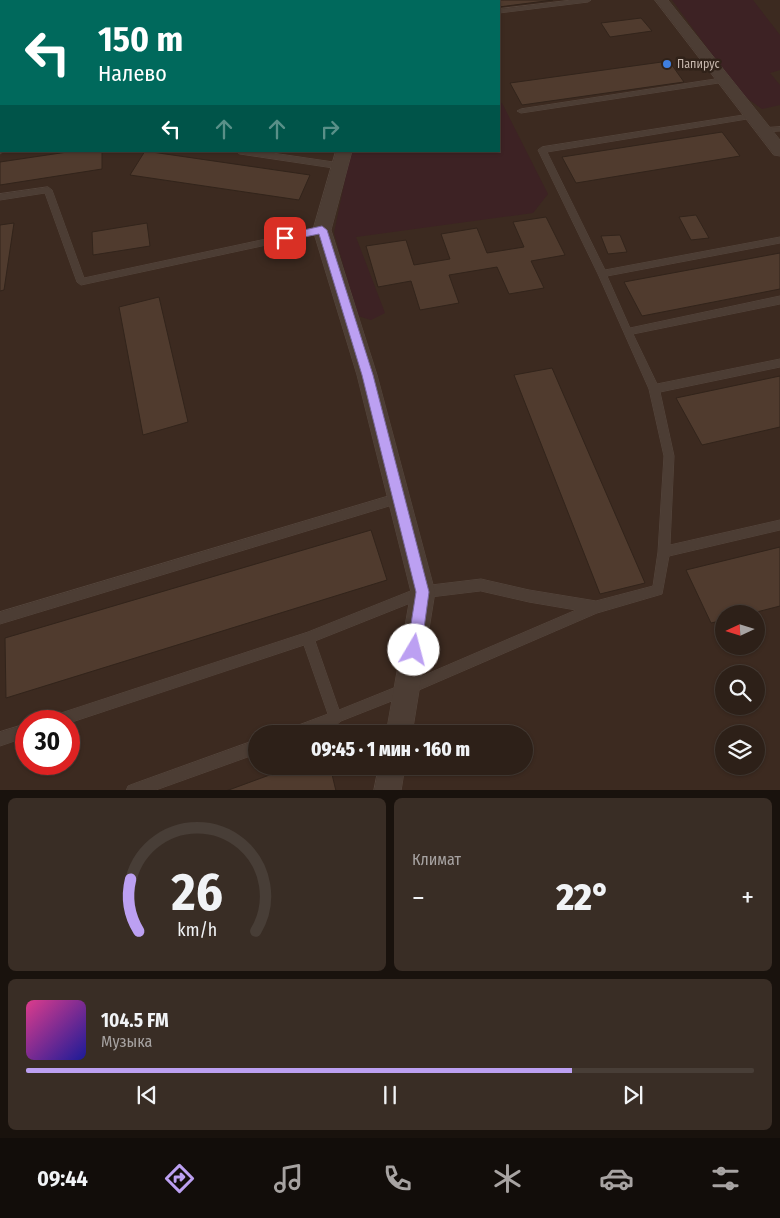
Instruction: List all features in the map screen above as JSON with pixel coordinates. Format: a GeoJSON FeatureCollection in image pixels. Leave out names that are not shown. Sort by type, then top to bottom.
{"type":"FeatureCollection","features":[{"type":"Feature","properties":{"kind":"street"},"geometry":{"type":"LineString","coordinates":[[661,0],[750,116],[780,151]]}},
{"type":"Feature","properties":{"kind":"street"},"geometry":{"type":"LineString","coordinates":[[342,159],[322,230],[367,375],[423,592],[401,725]]}},
{"type":"Feature","properties":{"kind":"street"},"geometry":{"type":"LineString","coordinates":[[387,790],[390,775]]}},
{"type":"Feature","properties":{"kind":"lane"},"geometry":{"type":"LineString","coordinates":[[500,11],[588,0]]}},
{"type":"Feature","properties":{"kind":"lane"},"geometry":{"type":"LineString","coordinates":[[521,111],[722,80]]}},
{"type":"Feature","properties":{"kind":"lane"},"geometry":{"type":"LineString","coordinates":[[319,725],[408,689],[596,607],[658,590],[664,552],[669,456],[654,389],[602,274],[542,150],[750,116]]}},
{"type":"Feature","properties":{"kind":"lane"},"geometry":{"type":"LineString","coordinates":[[763,130],[780,129]]}},
{"type":"Feature","properties":{"kind":"lane"},"geometry":{"type":"LineString","coordinates":[[253,152],[342,159]]}},
{"type":"Feature","properties":{"kind":"lane"},"geometry":{"type":"LineString","coordinates":[[0,197],[48,190],[81,282],[322,230]]}},
{"type":"Feature","properties":{"kind":"lane"},"geometry":{"type":"LineString","coordinates":[[602,274],[780,240]]}},
{"type":"Feature","properties":{"kind":"lane"},"geometry":{"type":"LineString","coordinates":[[627,332],[780,300]]}},
{"type":"Feature","properties":{"kind":"lane"},"geometry":{"type":"LineString","coordinates":[[654,389],[780,362]]}},
{"type":"Feature","properties":{"kind":"lane"},"geometry":{"type":"LineString","coordinates":[[0,618],[399,498]]}},
{"type":"Feature","properties":{"kind":"lane"},"geometry":{"type":"LineString","coordinates":[[664,552],[780,525]]}},
{"type":"Feature","properties":{"kind":"lane"},"geometry":{"type":"LineString","coordinates":[[80,713],[308,638],[423,592],[481,585],[529,596],[596,607]]}},
{"type":"Feature","properties":{"kind":"lane"},"geometry":{"type":"LineString","coordinates":[[308,638],[336,719]]}},
{"type":"Feature","properties":{"kind":"lane"},"geometry":{"type":"LineString","coordinates":[[0,739],[15,734]]}},
{"type":"Feature","properties":{"kind":"lane"},"geometry":{"type":"LineString","coordinates":[[133,790],[248,750]]}},
{"type":"Feature","properties":{"kind":"shaded area"},"geometry":{"type":"Polygon","coordinates":[[[672,0],[753,0],[780,35],[780,70],[770,73],[780,85],[780,105],[762,109],[741,94],[672,0]]]}},
{"type":"Feature","properties":{"kind":"shaded area"},"geometry":{"type":"Polygon","coordinates":[[[500,101],[548,194],[533,213],[356,237],[385,313],[371,320],[358,316],[334,233],[351,152],[500,152],[500,101]]]}},
{"type":"Feature","properties":{"kind":"building"},"geometry":{"type":"Polygon","coordinates":[[[500,0],[553,0],[500,7],[500,0]]]}},
{"type":"Feature","properties":{"kind":"building"},"geometry":{"type":"Polygon","coordinates":[[[641,18],[652,31],[610,37],[601,23],[641,18]]]}},
{"type":"Feature","properties":{"kind":"building"},"geometry":{"type":"Polygon","coordinates":[[[669,61],[684,82],[522,105],[510,83],[669,61]]]}},
{"type":"Feature","properties":{"kind":"building"},"geometry":{"type":"Polygon","coordinates":[[[722,132],[740,156],[576,183],[562,157],[722,132]]]}},
{"type":"Feature","properties":{"kind":"building"},"geometry":{"type":"Polygon","coordinates":[[[67,152],[102,152],[102,169],[0,185],[0,162],[67,152]]]}},
{"type":"Feature","properties":{"kind":"building"},"geometry":{"type":"Polygon","coordinates":[[[144,152],[152,152],[310,175],[299,200],[130,175],[144,152]]]}},
{"type":"Feature","properties":{"kind":"building"},"geometry":{"type":"Polygon","coordinates":[[[696,215],[709,238],[691,240],[679,217],[696,215]]]}},
{"type":"Feature","properties":{"kind":"building"},"geometry":{"type":"Polygon","coordinates":[[[546,217],[565,255],[531,261],[544,288],[509,294],[497,267],[449,275],[459,303],[420,310],[411,281],[378,287],[366,246],[406,240],[414,265],[450,259],[441,234],[477,228],[487,253],[524,247],[513,222],[546,217]]]}},
{"type":"Feature","properties":{"kind":"building"},"geometry":{"type":"Polygon","coordinates":[[[14,223],[4,290],[0,291],[0,225],[14,223]]]}},
{"type":"Feature","properties":{"kind":"building"},"geometry":{"type":"Polygon","coordinates":[[[147,223],[150,246],[93,255],[92,232],[147,223]]]}},
{"type":"Feature","properties":{"kind":"building"},"geometry":{"type":"Polygon","coordinates":[[[620,235],[627,252],[608,254],[601,236],[620,235]]]}},
{"type":"Feature","properties":{"kind":"building"},"geometry":{"type":"Polygon","coordinates":[[[780,253],[780,289],[642,316],[624,282],[780,253]]]}},
{"type":"Feature","properties":{"kind":"building"},"geometry":{"type":"Polygon","coordinates":[[[159,297],[188,422],[143,435],[119,307],[159,297]]]}},
{"type":"Feature","properties":{"kind":"building"},"geometry":{"type":"Polygon","coordinates":[[[552,368],[645,583],[600,594],[514,375],[552,368]]]}},
{"type":"Feature","properties":{"kind":"building"},"geometry":{"type":"Polygon","coordinates":[[[780,376],[780,427],[702,445],[676,398],[780,376]]]}},
{"type":"Feature","properties":{"kind":"building"},"geometry":{"type":"Polygon","coordinates":[[[371,530],[387,580],[6,698],[5,638],[371,530]]]}},
{"type":"Feature","properties":{"kind":"building"},"geometry":{"type":"Polygon","coordinates":[[[780,547],[780,606],[765,610],[765,605],[715,605],[715,622],[711,623],[686,570],[780,547]]]}},
{"type":"Feature","properties":{"kind":"building"},"geometry":{"type":"Polygon","coordinates":[[[270,775],[332,775],[336,790],[229,790],[270,775]]]}},
{"type":"Feature","properties":{"kind":"place","name":"Папирус"},"geometry":{"type":"Point","coordinates":[667,64]}},
{"type":"Feature","properties":{"kind":"route"},"geometry":{"type":"LineString","coordinates":[[285,238],[322,230],[367,375],[423,592],[414,650]]}}]}
